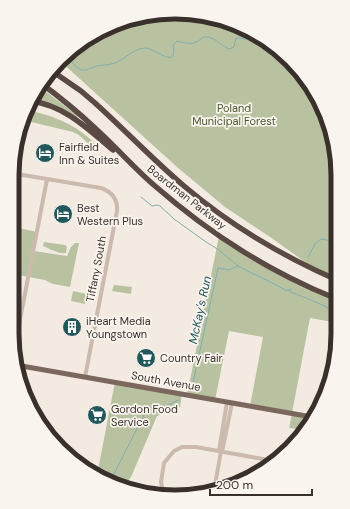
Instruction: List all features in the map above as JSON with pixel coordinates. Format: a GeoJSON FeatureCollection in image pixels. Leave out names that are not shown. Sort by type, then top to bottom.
{"type":"FeatureCollection","features":[{"type":"Feature","properties":{"kind":"highway"},"geometry":{"type":"LineString","coordinates":[[58,72],[70,83]]}},
{"type":"Feature","properties":{"kind":"highway","name":"Boardman Parkway"},"geometry":{"type":"LineString","coordinates":[[56,74],[70,83],[106,113],[184,186],[210,206],[240,228],[274,249],[331,277]]}},
{"type":"Feature","properties":{"kind":"highway","name":"Boardman Parkway"},"geometry":{"type":"LineString","coordinates":[[46,87],[80,114],[141,174],[179,206],[219,236],[297,281],[331,296]]}},
{"type":"Feature","properties":{"kind":"highway"},"geometry":{"type":"LineString","coordinates":[[37,103],[49,106],[76,119],[141,174]]}},
{"type":"Feature","properties":{"kind":"main road","name":"South Avenue"},"geometry":{"type":"LineString","coordinates":[[22,366],[308,416]]}},
{"type":"Feature","properties":{"kind":"street","name":"Tiffany South"},"geometry":{"type":"LineString","coordinates":[[19,176],[47,179],[105,190],[114,197],[117,204],[117,211],[85,377]]}},
{"type":"Feature","properties":{"kind":"street"},"geometry":{"type":"LineString","coordinates":[[19,325],[47,179]]}},
{"type":"Feature","properties":{"kind":"street"},"geometry":{"type":"LineString","coordinates":[[215,485],[229,402]]}},
{"type":"Feature","properties":{"kind":"street"},"geometry":{"type":"LineString","coordinates":[[164,490],[162,487],[162,472],[166,460],[174,451],[182,447],[192,446],[268,460]]}},
{"type":"Feature","properties":{"kind":"green space","name":"Poland Municipal Forest"},"geometry":{"type":"Polygon","coordinates":[[[165,19],[195,20],[225,27],[244,35],[270,51],[292,72],[305,88],[315,106],[326,135],[331,165],[331,277],[319,272],[225,207],[177,167],[65,65],[88,45],[106,35],[135,24],[165,19]]]}},
{"type":"Feature","properties":{"kind":"green space"},"geometry":{"type":"Polygon","coordinates":[[[44,90],[78,116],[77,117],[37,102],[44,90]]]}},
{"type":"Feature","properties":{"kind":"green space"},"geometry":{"type":"Polygon","coordinates":[[[33,111],[68,123],[94,142],[98,151],[79,135],[73,132],[28,121],[33,111]]]}},
{"type":"Feature","properties":{"kind":"green space"},"geometry":{"type":"Polygon","coordinates":[[[19,228],[37,232],[34,251],[67,256],[71,247],[75,243],[79,243],[70,287],[53,284],[45,280],[19,275],[19,228]]]}},
{"type":"Feature","properties":{"kind":"green space"},"geometry":{"type":"Polygon","coordinates":[[[219,236],[240,249],[331,296],[331,322],[310,318],[292,413],[308,416],[299,429],[289,428],[292,414],[250,406],[263,337],[229,331],[215,400],[187,395],[219,236]]]}},
{"type":"Feature","properties":{"kind":"green space"},"geometry":{"type":"Polygon","coordinates":[[[44,242],[65,245],[67,247],[66,253],[57,252],[43,246],[44,242]]]}},
{"type":"Feature","properties":{"kind":"green space"},"geometry":{"type":"Polygon","coordinates":[[[114,285],[132,287],[131,294],[112,291],[114,285]]]}},
{"type":"Feature","properties":{"kind":"green space"},"geometry":{"type":"Polygon","coordinates":[[[73,291],[87,294],[85,304],[71,301],[73,291]]]}},
{"type":"Feature","properties":{"kind":"green space"},"geometry":{"type":"Polygon","coordinates":[[[115,382],[182,394],[180,407],[157,416],[131,477],[127,482],[98,470],[115,382]]]}},
{"type":"Feature","properties":{"kind":"waterway"},"geometry":{"type":"LineString","coordinates":[[70,60],[77,68],[85,70],[115,63],[142,48],[150,49],[169,57],[174,53],[173,45],[177,41],[194,43],[204,37],[210,37],[230,49],[234,47],[236,38],[250,38]]}},
{"type":"Feature","properties":{"kind":"waterway"},"geometry":{"type":"LineString","coordinates":[[141,197],[152,206],[160,206],[174,219],[219,250],[238,266]]}},
{"type":"Feature","properties":{"kind":"waterway"},"geometry":{"type":"LineString","coordinates":[[308,257],[315,244],[321,239],[331,241]]}},
{"type":"Feature","properties":{"kind":"waterway","name":"McKay's Run"},"geometry":{"type":"LineString","coordinates":[[192,387],[218,268],[229,270],[238,266],[287,291],[291,289]]}},
{"type":"Feature","properties":{"kind":"waterway"},"geometry":{"type":"LineString","coordinates":[[289,291],[331,309]]}},
{"type":"Feature","properties":{"kind":"waterway","name":"McKay's Run"},"geometry":{"type":"LineString","coordinates":[[112,477],[148,407],[159,409],[179,400]]}},
{"type":"Feature","properties":{"kind":"place","name":"Fairfield Inn & Suites"},"geometry":{"type":"Point","coordinates":[45,153]}},
{"type":"Feature","properties":{"kind":"place","name":"Best Western Plus"},"geometry":{"type":"Point","coordinates":[63,214]}},
{"type":"Feature","properties":{"kind":"place","name":"iHeart Media Youngstown"},"geometry":{"type":"Point","coordinates":[72,327]}},
{"type":"Feature","properties":{"kind":"place","name":"Country Fair"},"geometry":{"type":"Point","coordinates":[146,358]}},
{"type":"Feature","properties":{"kind":"place","name":"Gordon Food Service"},"geometry":{"type":"Point","coordinates":[97,415]}}]}
